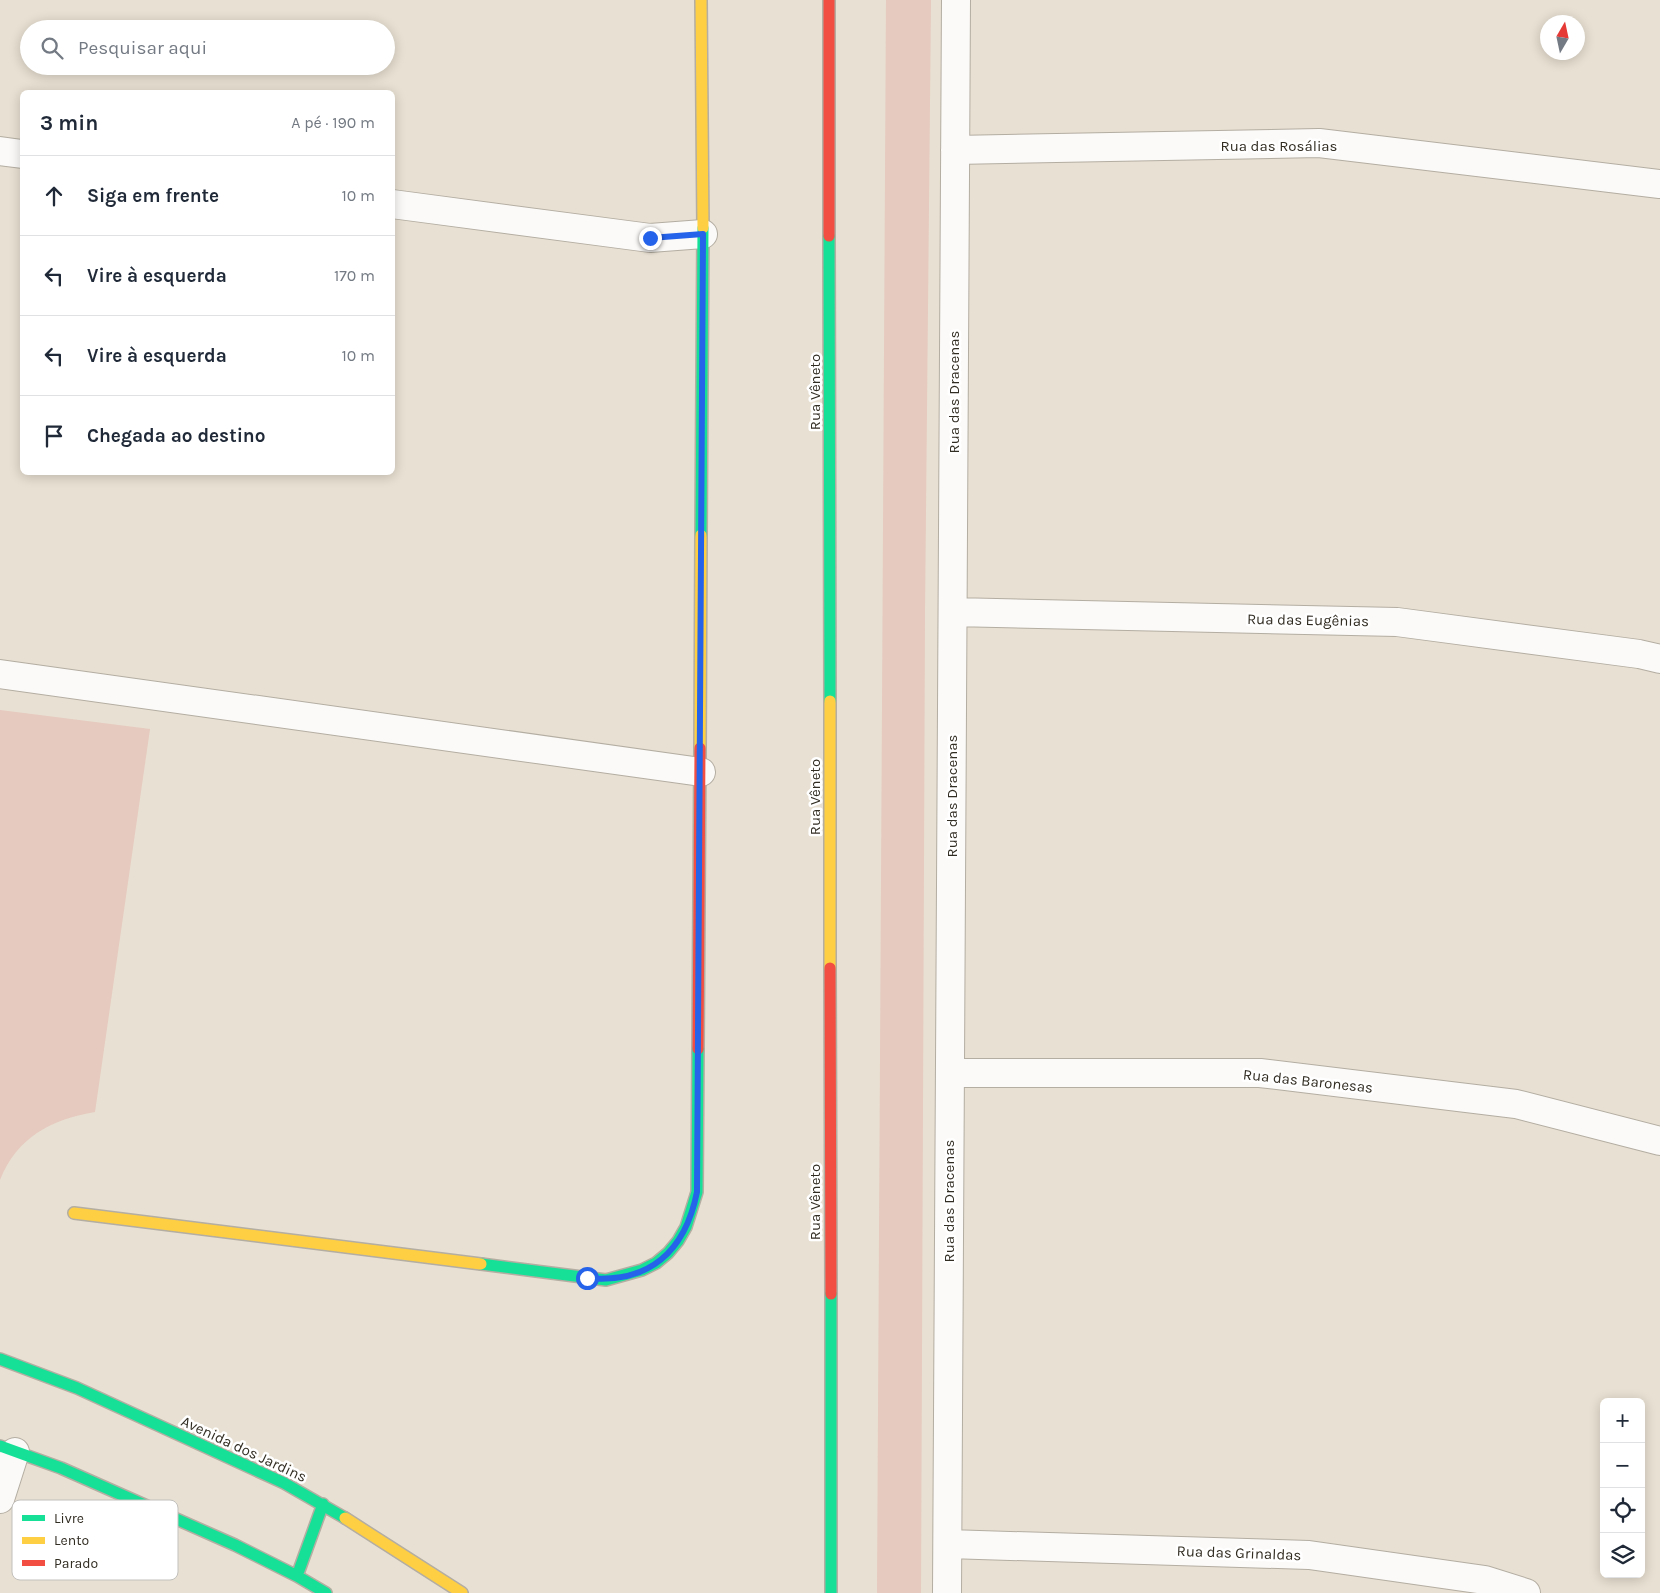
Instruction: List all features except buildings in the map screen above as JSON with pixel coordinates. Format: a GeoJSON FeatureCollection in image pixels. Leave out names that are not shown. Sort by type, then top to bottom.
{"type":"FeatureCollection","features":[{"type":"Feature","properties":{"kind":"street"},"geometry":{"type":"LineString","coordinates":[[74,1213],[606,1280],[625,1277],[643,1271],[658,1262],[673,1248],[685,1231],[693,1213],[697,1192],[703,234],[701,0]]}},
{"type":"Feature","properties":{"kind":"street","name":"Rua Vêneto"},"geometry":{"type":"LineString","coordinates":[[829,0],[831,1593]]}},
{"type":"Feature","properties":{"kind":"street","name":"Rua das Dracenas"},"geometry":{"type":"LineString","coordinates":[[947,1593],[956,0]]}},
{"type":"Feature","properties":{"kind":"street","name":"Rua das Rosálias"},"geometry":{"type":"LineString","coordinates":[[955,150],[1319,143],[1660,184]]}},
{"type":"Feature","properties":{"kind":"street"},"geometry":{"type":"LineString","coordinates":[[0,151],[20,154]]}},
{"type":"Feature","properties":{"kind":"street"},"geometry":{"type":"LineString","coordinates":[[395,204],[650,238],[703,234]]}},
{"type":"Feature","properties":{"kind":"street","name":"Rua das Eugênias"},"geometry":{"type":"LineString","coordinates":[[953,612],[1397,622],[1639,654],[1660,660]]}},
{"type":"Feature","properties":{"kind":"street"},"geometry":{"type":"LineString","coordinates":[[0,674],[701,772]]}},
{"type":"Feature","properties":{"kind":"street","name":"Rua das Baronesas"},"geometry":{"type":"LineString","coordinates":[[950,1073],[1260,1074],[1516,1104],[1660,1141]]}},
{"type":"Feature","properties":{"kind":"street","name":"Avenida dos Jardins"},"geometry":{"type":"LineString","coordinates":[[0,1359],[78,1388],[236,1460],[323,1504],[462,1593]]}},
{"type":"Feature","properties":{"kind":"street"},"geometry":{"type":"LineString","coordinates":[[0,1499],[8,1449],[61,1468],[132,1500]]}},
{"type":"Feature","properties":{"kind":"street"},"geometry":{"type":"LineString","coordinates":[[297,1576],[323,1504]]}},
{"type":"Feature","properties":{"kind":"street"},"geometry":{"type":"LineString","coordinates":[[178,1520],[297,1576],[326,1593]]}},
{"type":"Feature","properties":{"kind":"street","name":"Rua das Grinaldas"},"geometry":{"type":"LineString","coordinates":[[948,1544],[1309,1555],[1485,1580],[1526,1593]]}},
{"type":"Feature","properties":{"kind":"shaded area"},"geometry":{"type":"Polygon","coordinates":[[[886,0],[931,0],[925,612],[921,1593],[877,1593],[886,0]]]}},
{"type":"Feature","properties":{"kind":"shaded area"},"geometry":{"type":"Polygon","coordinates":[[[0,710],[150,729],[95,1112],[64,1120],[38,1132],[16,1152],[0,1180],[0,710]]]}},
{"type":"Feature","properties":{"kind":"traffic: fast"},"geometry":{"type":"LineString","coordinates":[[701,535],[703,228]]}},
{"type":"Feature","properties":{"kind":"traffic: fast"},"geometry":{"type":"LineString","coordinates":[[829,236],[830,701]]}},
{"type":"Feature","properties":{"kind":"traffic: fast"},"geometry":{"type":"LineString","coordinates":[[481,1264],[606,1280],[642,1270],[656,1263],[668,1253],[686,1227],[697,1192],[698,1049]]}},
{"type":"Feature","properties":{"kind":"traffic: fast"},"geometry":{"type":"LineString","coordinates":[[831,1294],[831,1593]]}},
{"type":"Feature","properties":{"kind":"traffic: fast"},"geometry":{"type":"LineString","coordinates":[[0,1359],[77,1388],[284,1483],[345,1518]]}},
{"type":"Feature","properties":{"kind":"traffic: fast"},"geometry":{"type":"LineString","coordinates":[[0,1446],[61,1468],[133,1500]]}},
{"type":"Feature","properties":{"kind":"traffic: fast"},"geometry":{"type":"LineString","coordinates":[[297,1576],[323,1504]]}},
{"type":"Feature","properties":{"kind":"traffic: fast"},"geometry":{"type":"LineString","coordinates":[[178,1520],[235,1545],[297,1576],[326,1593]]}},
{"type":"Feature","properties":{"kind":"traffic: slow"},"geometry":{"type":"LineString","coordinates":[[701,0],[703,228]]}},
{"type":"Feature","properties":{"kind":"traffic: slow"},"geometry":{"type":"LineString","coordinates":[[700,748],[701,535]]}},
{"type":"Feature","properties":{"kind":"traffic: slow"},"geometry":{"type":"LineString","coordinates":[[830,701],[830,968]]}},
{"type":"Feature","properties":{"kind":"traffic: slow"},"geometry":{"type":"LineString","coordinates":[[74,1213],[481,1264]]}},
{"type":"Feature","properties":{"kind":"traffic: slow"},"geometry":{"type":"LineString","coordinates":[[345,1518],[462,1593]]}},
{"type":"Feature","properties":{"kind":"traffic: jam"},"geometry":{"type":"LineString","coordinates":[[829,0],[829,236]]}},
{"type":"Feature","properties":{"kind":"traffic: jam"},"geometry":{"type":"LineString","coordinates":[[698,1049],[700,748]]}},
{"type":"Feature","properties":{"kind":"traffic: jam"},"geometry":{"type":"LineString","coordinates":[[830,968],[831,1294]]}},
{"type":"Feature","properties":{"kind":"route"},"geometry":{"type":"LineString","coordinates":[[587,1278],[606,1280],[625,1277],[643,1271],[658,1262],[673,1248],[685,1231],[693,1213],[697,1192],[703,234],[650,238]]}}]}
